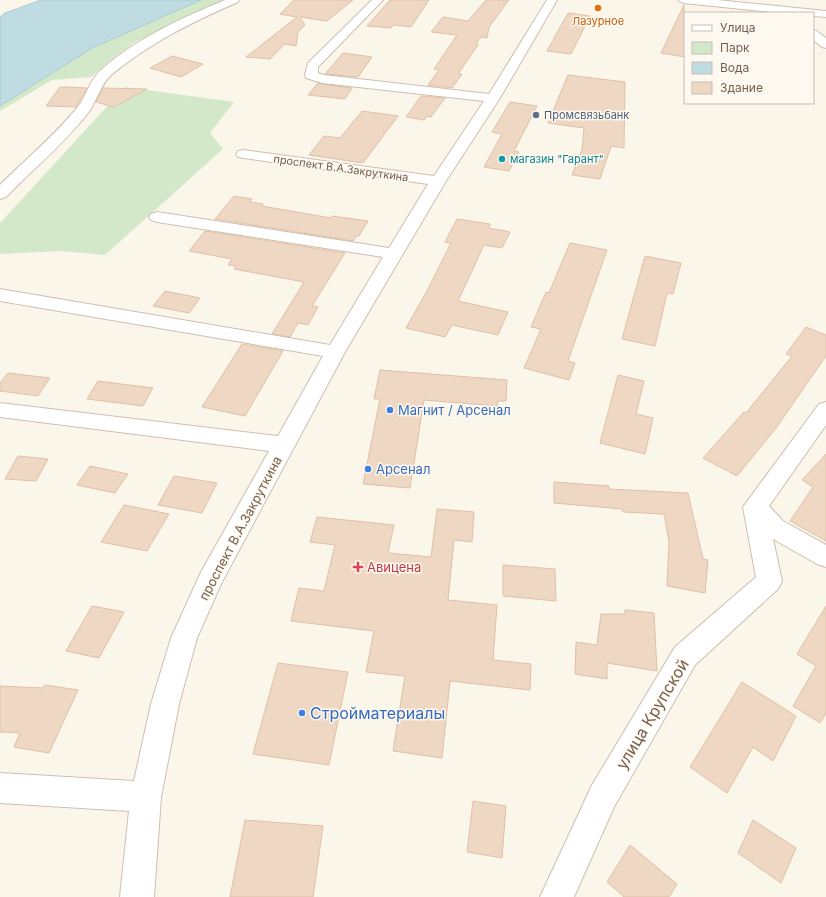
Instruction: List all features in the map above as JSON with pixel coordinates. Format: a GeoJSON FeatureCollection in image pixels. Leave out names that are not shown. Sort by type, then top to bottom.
{"type":"FeatureCollection","features":[{"type":"Feature","properties":{"kind":"street"},"geometry":{"type":"LineString","coordinates":[[0,194],[53,143],[84,109],[98,80],[116,64],[140,47],[160,36],[234,0]]}},
{"type":"Feature","properties":{"kind":"street"},"geometry":{"type":"LineString","coordinates":[[378,0],[312,66],[311,75],[322,80],[493,98]]}},
{"type":"Feature","properties":{"kind":"street","name":"проспект В.А.Закруткина"},"geometry":{"type":"LineString","coordinates":[[137,897],[146,797],[165,704],[184,638],[210,580],[335,352],[438,181],[493,98],[552,0]]}},
{"type":"Feature","properties":{"kind":"street"},"geometry":{"type":"LineString","coordinates":[[683,0],[798,12]]}},
{"type":"Feature","properties":{"kind":"street"},"geometry":{"type":"LineString","coordinates":[[814,13],[826,14]]}},
{"type":"Feature","properties":{"kind":"street"},"geometry":{"type":"LineString","coordinates":[[814,35],[826,44]]}},
{"type":"Feature","properties":{"kind":"street","name":"проспект В.А.Закруткина"},"geometry":{"type":"LineString","coordinates":[[243,154],[438,181]]}},
{"type":"Feature","properties":{"kind":"street"},"geometry":{"type":"LineString","coordinates":[[157,217],[395,254]]}},
{"type":"Feature","properties":{"kind":"street"},"geometry":{"type":"LineString","coordinates":[[0,295],[335,352]]}},
{"type":"Feature","properties":{"kind":"street"},"geometry":{"type":"LineString","coordinates":[[826,409],[755,507],[775,528],[826,557]]}},
{"type":"Feature","properties":{"kind":"street","name":"проспект В.А.Закруткина"},"geometry":{"type":"LineString","coordinates":[[0,410],[285,445]]}},
{"type":"Feature","properties":{"kind":"street","name":"улица Крупской"},"geometry":{"type":"LineString","coordinates":[[557,897],[603,796],[686,656],[769,581],[755,507]]}},
{"type":"Feature","properties":{"kind":"street"},"geometry":{"type":"LineString","coordinates":[[0,788],[146,797]]}},
{"type":"Feature","properties":{"kind":"green space"},"geometry":{"type":"Polygon","coordinates":[[[201,0],[229,0],[135,42],[91,77],[52,80],[0,111],[0,106],[92,48],[201,0]]]}},
{"type":"Feature","properties":{"kind":"green space"},"geometry":{"type":"Polygon","coordinates":[[[125,87],[234,102],[210,133],[223,149],[105,255],[62,251],[0,254],[0,223],[125,87]]]}},
{"type":"Feature","properties":{"kind":"water"},"geometry":{"type":"Polygon","coordinates":[[[41,0],[201,0],[92,48],[0,106],[0,17],[5,13],[41,0]]]}},
{"type":"Feature","properties":{"kind":"building"},"geometry":{"type":"Polygon","coordinates":[[[294,0],[353,0],[327,21],[300,17],[305,25],[298,32],[296,46],[285,44],[270,59],[246,57],[297,17],[280,14],[294,0]]]}},
{"type":"Feature","properties":{"kind":"building"},"geometry":{"type":"Polygon","coordinates":[[[390,0],[429,0],[411,27],[394,25],[391,28],[367,26],[390,0]]]}},
{"type":"Feature","properties":{"kind":"building"},"geometry":{"type":"Polygon","coordinates":[[[486,0],[509,0],[489,27],[487,38],[481,37],[476,44],[478,45],[458,74],[462,74],[452,88],[428,85],[439,70],[434,69],[457,35],[431,32],[443,17],[468,21],[486,0]]]}},
{"type":"Feature","properties":{"kind":"building"},"geometry":{"type":"Polygon","coordinates":[[[684,5],[684,57],[661,53],[684,5]]]}},
{"type":"Feature","properties":{"kind":"building"},"geometry":{"type":"Polygon","coordinates":[[[568,13],[590,16],[571,54],[547,51],[568,13]]]}},
{"type":"Feature","properties":{"kind":"building"},"geometry":{"type":"Polygon","coordinates":[[[343,53],[372,57],[358,77],[325,74],[343,53]]]}},
{"type":"Feature","properties":{"kind":"building"},"geometry":{"type":"Polygon","coordinates":[[[172,56],[203,64],[181,77],[150,68],[172,56]]]}},
{"type":"Feature","properties":{"kind":"building"},"geometry":{"type":"Polygon","coordinates":[[[568,75],[625,82],[624,148],[611,146],[600,179],[572,175],[582,150],[584,128],[548,123],[568,75]]]}},
{"type":"Feature","properties":{"kind":"building"},"geometry":{"type":"Polygon","coordinates":[[[318,83],[352,88],[345,99],[308,95],[318,83]]]}},
{"type":"Feature","properties":{"kind":"building"},"geometry":{"type":"Polygon","coordinates":[[[60,87],[87,88],[76,107],[46,106],[60,87]]]}},
{"type":"Feature","properties":{"kind":"building"},"geometry":{"type":"Polygon","coordinates":[[[103,88],[147,89],[114,107],[96,102],[103,88]]]}},
{"type":"Feature","properties":{"kind":"building"},"geometry":{"type":"Polygon","coordinates":[[[421,96],[445,98],[431,117],[427,116],[424,120],[406,117],[421,96]]]}},
{"type":"Feature","properties":{"kind":"building"},"geometry":{"type":"Polygon","coordinates":[[[510,102],[537,106],[514,151],[519,152],[509,171],[484,167],[502,134],[492,132],[510,102]]]}},
{"type":"Feature","properties":{"kind":"building"},"geometry":{"type":"Polygon","coordinates":[[[362,111],[398,116],[363,163],[309,155],[324,136],[340,138],[362,111]]]}},
{"type":"Feature","properties":{"kind":"building"},"geometry":{"type":"Polygon","coordinates":[[[234,196],[252,199],[250,202],[263,204],[262,206],[331,218],[332,216],[368,221],[359,236],[356,236],[353,241],[215,219],[234,196]]]}},
{"type":"Feature","properties":{"kind":"building"},"geometry":{"type":"Polygon","coordinates":[[[457,219],[490,224],[489,228],[510,232],[502,248],[484,245],[458,301],[508,312],[498,335],[452,325],[445,337],[406,328],[451,243],[445,242],[457,219]]]}},
{"type":"Feature","properties":{"kind":"building"},"geometry":{"type":"Polygon","coordinates":[[[205,231],[345,253],[312,306],[318,307],[308,325],[298,323],[290,337],[272,334],[304,282],[234,269],[236,266],[228,265],[232,259],[189,251],[205,231]]]}},
{"type":"Feature","properties":{"kind":"building"},"geometry":{"type":"Polygon","coordinates":[[[570,243],[607,250],[568,361],[575,363],[569,380],[524,368],[541,329],[531,327],[546,292],[549,293],[570,243]]]}},
{"type":"Feature","properties":{"kind":"building"},"geometry":{"type":"Polygon","coordinates":[[[645,256],[681,263],[673,294],[667,293],[655,346],[622,339],[645,256]]]}},
{"type":"Feature","properties":{"kind":"building"},"geometry":{"type":"Polygon","coordinates":[[[165,291],[200,298],[189,313],[153,306],[165,291]]]}},
{"type":"Feature","properties":{"kind":"building"},"geometry":{"type":"Polygon","coordinates":[[[806,327],[826,335],[826,356],[776,428],[737,476],[703,458],[744,412],[746,413],[792,356],[786,354],[806,327]]]}},
{"type":"Feature","properties":{"kind":"building"},"geometry":{"type":"Polygon","coordinates":[[[242,344],[283,351],[245,416],[202,407],[242,344]]]}},
{"type":"Feature","properties":{"kind":"building"},"geometry":{"type":"Polygon","coordinates":[[[380,370],[507,380],[506,401],[498,401],[497,406],[424,400],[410,488],[363,484],[380,399],[374,399],[380,370]]]}},
{"type":"Feature","properties":{"kind":"building"},"geometry":{"type":"Polygon","coordinates":[[[8,373],[50,378],[38,396],[0,391],[0,383],[8,373]]]}},
{"type":"Feature","properties":{"kind":"building"},"geometry":{"type":"Polygon","coordinates":[[[618,375],[644,381],[636,414],[653,418],[645,454],[600,443],[618,375]]]}},
{"type":"Feature","properties":{"kind":"building"},"geometry":{"type":"Polygon","coordinates":[[[98,381],[153,388],[143,406],[87,399],[98,381]]]}},
{"type":"Feature","properties":{"kind":"building"},"geometry":{"type":"Polygon","coordinates":[[[826,454],[826,541],[790,521],[813,487],[802,480],[826,454]]]}},
{"type":"Feature","properties":{"kind":"building"},"geometry":{"type":"Polygon","coordinates":[[[18,456],[48,459],[36,481],[5,479],[18,456]]]}},
{"type":"Feature","properties":{"kind":"building"},"geometry":{"type":"Polygon","coordinates":[[[90,466],[128,474],[115,493],[77,485],[90,466]]]}},
{"type":"Feature","properties":{"kind":"building"},"geometry":{"type":"Polygon","coordinates":[[[174,476],[217,483],[202,513],[158,505],[174,476]]]}},
{"type":"Feature","properties":{"kind":"building"},"geometry":{"type":"Polygon","coordinates":[[[554,482],[609,486],[609,489],[688,493],[703,559],[708,560],[705,593],[667,586],[669,542],[664,514],[623,512],[622,509],[554,503],[554,482]]]}},
{"type":"Feature","properties":{"kind":"building"},"geometry":{"type":"Polygon","coordinates":[[[124,505],[169,514],[147,551],[101,542],[124,505]]]}},
{"type":"Feature","properties":{"kind":"building"},"geometry":{"type":"Polygon","coordinates":[[[437,509],[474,512],[472,542],[454,540],[448,600],[497,605],[493,660],[531,664],[530,690],[450,681],[442,758],[393,751],[405,676],[366,672],[374,631],[291,621],[299,588],[324,591],[335,545],[310,542],[317,517],[394,525],[388,553],[431,557],[437,509]]]}},
{"type":"Feature","properties":{"kind":"building"},"geometry":{"type":"Polygon","coordinates":[[[503,565],[555,569],[556,601],[503,596],[503,565]]]}},
{"type":"Feature","properties":{"kind":"building"},"geometry":{"type":"Polygon","coordinates":[[[92,606],[124,612],[99,658],[66,651],[92,606]]]}},
{"type":"Feature","properties":{"kind":"building"},"geometry":{"type":"Polygon","coordinates":[[[826,606],[826,713],[820,723],[793,706],[816,666],[797,654],[826,606]]]}},
{"type":"Feature","properties":{"kind":"building"},"geometry":{"type":"Polygon","coordinates":[[[625,610],[654,613],[657,671],[607,663],[607,679],[575,674],[576,642],[597,645],[601,614],[625,614],[625,610]]]}},
{"type":"Feature","properties":{"kind":"building","name":"Стройматериалы"},"geometry":{"type":"Polygon","coordinates":[[[278,663],[348,672],[329,765],[253,754],[278,663]]]}},
{"type":"Feature","properties":{"kind":"building"},"geometry":{"type":"Polygon","coordinates":[[[742,682],[796,716],[773,761],[753,747],[727,793],[690,767],[742,682]]]}},
{"type":"Feature","properties":{"kind":"building"},"geometry":{"type":"Polygon","coordinates":[[[45,685],[78,690],[49,753],[14,747],[20,733],[0,732],[0,686],[43,688],[45,685]]]}},
{"type":"Feature","properties":{"kind":"building"},"geometry":{"type":"Polygon","coordinates":[[[473,801],[506,806],[502,858],[467,852],[473,801]]]}},
{"type":"Feature","properties":{"kind":"building"},"geometry":{"type":"Polygon","coordinates":[[[245,820],[323,826],[313,897],[230,897],[245,820]]]}},
{"type":"Feature","properties":{"kind":"building"},"geometry":{"type":"Polygon","coordinates":[[[753,820],[796,848],[781,883],[738,853],[753,820]]]}},
{"type":"Feature","properties":{"kind":"building"},"geometry":{"type":"Polygon","coordinates":[[[630,845],[677,884],[669,897],[624,897],[607,882],[630,845]]]}},
{"type":"Feature","properties":{"kind":"place","name":"Лазурное"},"geometry":{"type":"Point","coordinates":[598,8]}},
{"type":"Feature","properties":{"kind":"place","name":"Промсвязьбанк"},"geometry":{"type":"Point","coordinates":[536,115]}},
{"type":"Feature","properties":{"kind":"place","name":"магазин \"Гарант\""},"geometry":{"type":"Point","coordinates":[502,159]}},
{"type":"Feature","properties":{"kind":"place","name":"Магнит / Арсенал"},"geometry":{"type":"Point","coordinates":[390,410]}},
{"type":"Feature","properties":{"kind":"place","name":"Арсенал"},"geometry":{"type":"Point","coordinates":[368,469]}},
{"type":"Feature","properties":{"kind":"place","name":"Авицена"},"geometry":{"type":"Point","coordinates":[358,567]}},
{"type":"Feature","properties":{"kind":"place","name":"Стройматериалы"},"geometry":{"type":"Point","coordinates":[302,713]}}]}
